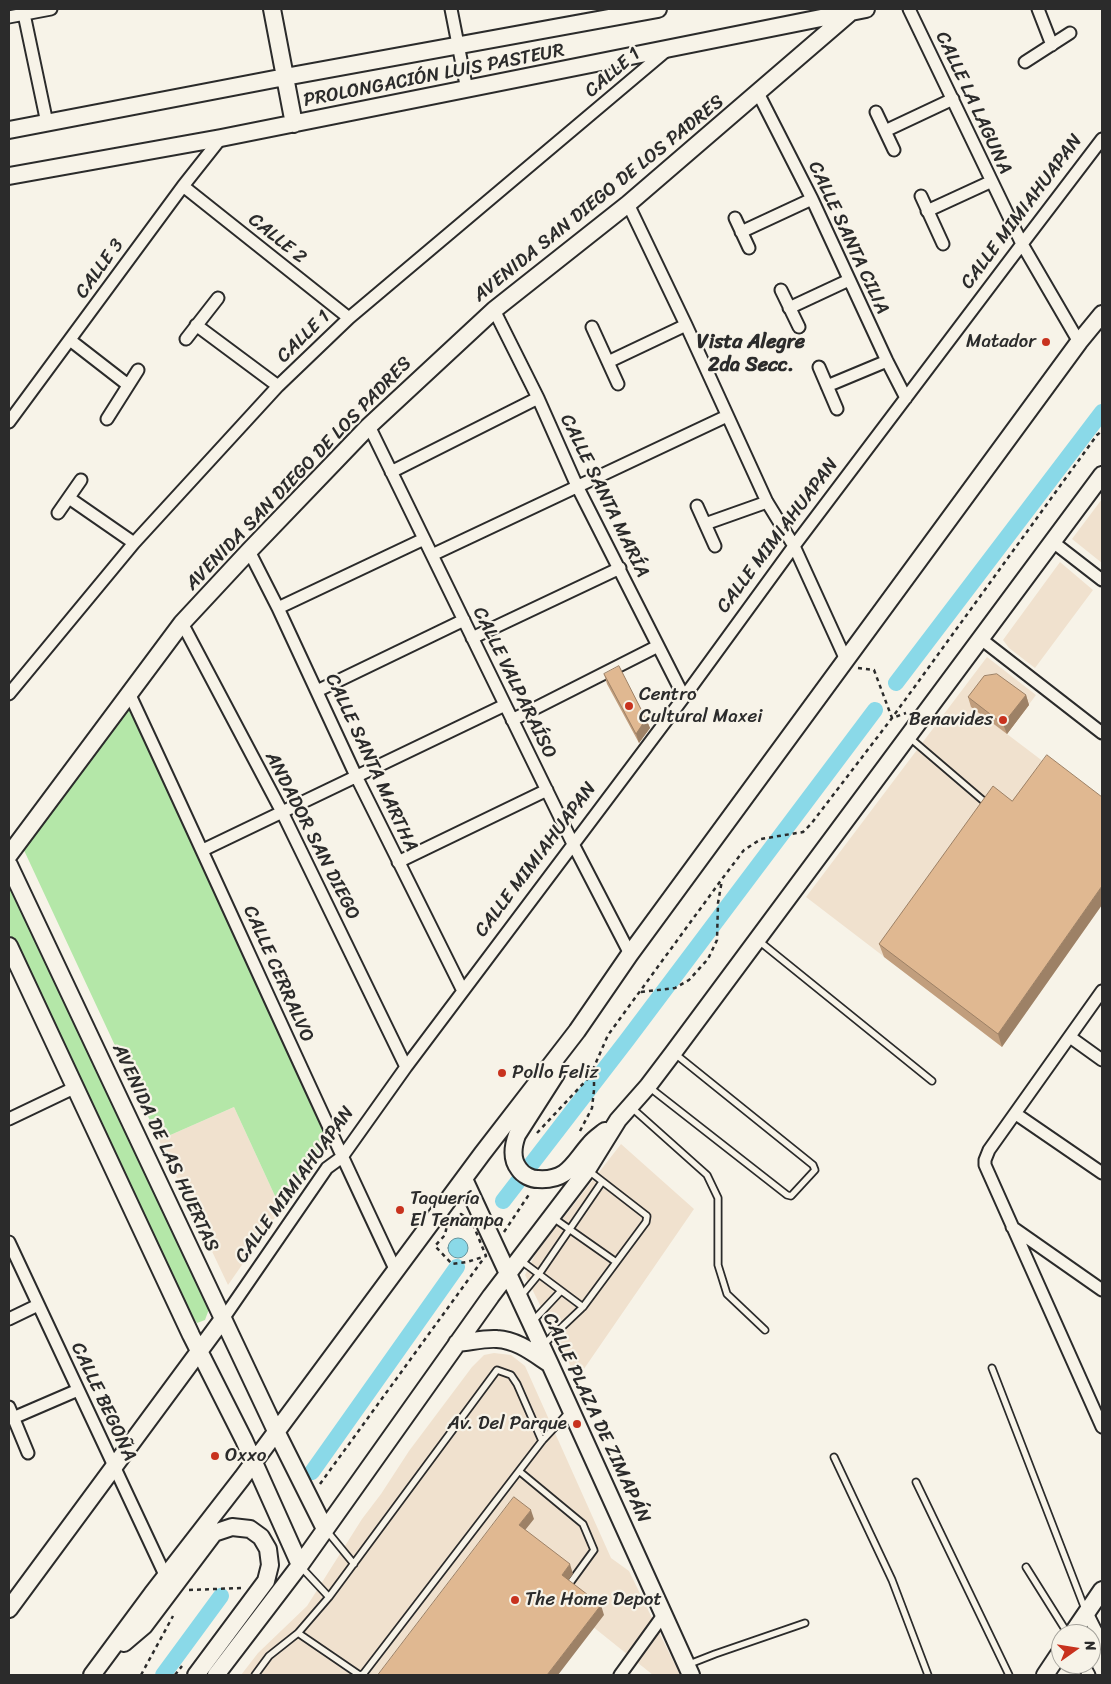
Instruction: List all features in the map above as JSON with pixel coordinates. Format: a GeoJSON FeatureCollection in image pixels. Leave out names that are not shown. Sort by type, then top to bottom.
{"type":"FeatureCollection","features":[{"type":"Feature","properties":{"kind":"main road"},"geometry":{"type":"LineString","coordinates":[[272,9],[294,124]]}},
{"type":"Feature","properties":{"kind":"main road","name":"PROLONGACIÓN LUIS PASTEUR"},"geometry":{"type":"LineString","coordinates":[[9,130],[602,16],[658,9]]}},
{"type":"Feature","properties":{"kind":"main road","name":"PROLONGACIÓN LUIS PASTEUR"},"geometry":{"type":"LineString","coordinates":[[9,176],[294,124],[668,50],[858,10]]}},
{"type":"Feature","properties":{"kind":"main road","name":"AVENIDA SAN DIEGO DE LOS PADRES"},"geometry":{"type":"LineString","coordinates":[[9,856],[182,623],[249,550],[369,426],[494,310],[628,204],[858,10]]}},
{"type":"Feature","properties":{"kind":"main road"},"geometry":{"type":"LineString","coordinates":[[96,1670],[254,1462],[464,1179],[577,1032],[630,954],[1079,342],[1102,314]]}},
{"type":"Feature","properties":{"kind":"main road"},"geometry":{"type":"LineString","coordinates":[[577,1032],[568,1053],[517,1135],[513,1146],[513,1155],[518,1168],[535,1179],[549,1180],[560,1176],[570,1169],[591,1142],[618,1120],[648,1086],[1102,475]]}},
{"type":"Feature","properties":{"kind":"main road","name":"AVENIDA DE LAS HUERTAS"},"geometry":{"type":"LineString","coordinates":[[9,864],[276,1432],[325,1529]]}},
{"type":"Feature","properties":{"kind":"main road"},"geometry":{"type":"LineString","coordinates":[[9,946],[200,1352],[254,1462],[300,1565]]}},
{"type":"Feature","properties":{"kind":"main road"},"geometry":{"type":"LineString","coordinates":[[220,1672],[300,1565],[457,1343],[587,1170],[618,1120]]}},
{"type":"Feature","properties":{"kind":"main road","name":"CALLE PLAZA DE ZIMAPÁN"},"geometry":{"type":"LineString","coordinates":[[464,1179],[490,1250],[508,1274],[689,1670]]}},
{"type":"Feature","properties":{"kind":"main road","name":"CALLE MIMIAHUAPAN"},"geometry":{"type":"LineString","coordinates":[[9,1609],[223,1319]]}},
{"type":"Feature","properties":{"kind":"main road"},"geometry":{"type":"LineString","coordinates":[[457,1343],[496,1339],[511,1342],[524,1347],[550,1364]]}},
{"type":"Feature","properties":{"kind":"main road"},"geometry":{"type":"LineString","coordinates":[[96,1670],[144,1626],[214,1533],[232,1526],[250,1529],[261,1537],[268,1548],[270,1565],[266,1581],[196,1675]]}},
{"type":"Feature","properties":{"kind":"main road"},"geometry":{"type":"LineString","coordinates":[[1078,1624],[1102,1590]]}},
{"type":"Feature","properties":{"kind":"street"},"geometry":{"type":"LineString","coordinates":[[9,17],[50,9]]}},
{"type":"Feature","properties":{"kind":"street"},"geometry":{"type":"LineString","coordinates":[[451,9],[467,90]]}},
{"type":"Feature","properties":{"kind":"street","name":"CALLE LA LAGUNA"},"geometry":{"type":"LineString","coordinates":[[909,9],[953,99],[990,182],[1022,244],[1079,342]]}},
{"type":"Feature","properties":{"kind":"street"},"geometry":{"type":"LineString","coordinates":[[1038,9],[1052,45]]}},
{"type":"Feature","properties":{"kind":"street"},"geometry":{"type":"LineString","coordinates":[[24,14],[47,123]]}},
{"type":"Feature","properties":{"kind":"street"},"geometry":{"type":"LineString","coordinates":[[1025,62],[1070,33]]}},
{"type":"Feature","properties":{"kind":"street","name":"CALLE 1"},"geometry":{"type":"LineString","coordinates":[[9,694],[134,542],[278,386],[349,318],[668,50]]}},
{"type":"Feature","properties":{"kind":"street","name":"CALLE SANTA CILIA"},"geometry":{"type":"LineString","coordinates":[[758,93],[812,199],[906,398]]}},
{"type":"Feature","properties":{"kind":"street"},"geometry":{"type":"LineString","coordinates":[[885,131],[953,99]]}},
{"type":"Feature","properties":{"kind":"street"},"geometry":{"type":"LineString","coordinates":[[876,112],[894,150]]}},
{"type":"Feature","properties":{"kind":"street","name":"CALLE 3"},"geometry":{"type":"LineString","coordinates":[[9,422],[183,186],[221,138]]}},
{"type":"Feature","properties":{"kind":"street","name":"CALLE MIMIAHUAPAN"},"geometry":{"type":"LineString","coordinates":[[223,1319],[327,1168],[342,1157],[406,1066],[684,697],[794,546],[1102,139]]}},
{"type":"Feature","properties":{"kind":"street"},"geometry":{"type":"LineString","coordinates":[[927,211],[990,182]]}},
{"type":"Feature","properties":{"kind":"street","name":"CALLE 2"},"geometry":{"type":"LineString","coordinates":[[183,186],[349,318]]}},
{"type":"Feature","properties":{"kind":"street"},"geometry":{"type":"LineString","coordinates":[[921,196],[943,244]]}},
{"type":"Feature","properties":{"kind":"street"},"geometry":{"type":"LineString","coordinates":[[741,232],[812,199]]}},
{"type":"Feature","properties":{"kind":"street"},"geometry":{"type":"LineString","coordinates":[[628,204],[767,502],[794,546],[844,663]]}},
{"type":"Feature","properties":{"kind":"street"},"geometry":{"type":"LineString","coordinates":[[734,218],[749,248]]}},
{"type":"Feature","properties":{"kind":"street"},"geometry":{"type":"LineString","coordinates":[[789,308],[849,280]]}},
{"type":"Feature","properties":{"kind":"street"},"geometry":{"type":"LineString","coordinates":[[781,290],[798,327]]}},
{"type":"Feature","properties":{"kind":"street"},"geometry":{"type":"LineString","coordinates":[[186,339],[218,298]]}},
{"type":"Feature","properties":{"kind":"street","name":"CALLE SANTA MARÍA"},"geometry":{"type":"LineString","coordinates":[[494,310],[538,398],[577,486],[684,697]]}},
{"type":"Feature","properties":{"kind":"street"},"geometry":{"type":"LineString","coordinates":[[196,325],[278,386]]}},
{"type":"Feature","properties":{"kind":"street"},"geometry":{"type":"LineString","coordinates":[[608,362],[686,326]]}},
{"type":"Feature","properties":{"kind":"street"},"geometry":{"type":"LineString","coordinates":[[592,327],[618,384]]}},
{"type":"Feature","properties":{"kind":"street"},"geometry":{"type":"LineString","coordinates":[[70,340],[128,386]]}},
{"type":"Feature","properties":{"kind":"street"},"geometry":{"type":"LineString","coordinates":[[827,386],[887,361]]}},
{"type":"Feature","properties":{"kind":"street"},"geometry":{"type":"LineString","coordinates":[[819,367],[837,409]]}},
{"type":"Feature","properties":{"kind":"street"},"geometry":{"type":"LineString","coordinates":[[107,419],[138,370]]}},
{"type":"Feature","properties":{"kind":"street"},"geometry":{"type":"LineString","coordinates":[[392,472],[538,398]]}},
{"type":"Feature","properties":{"kind":"street"},"geometry":{"type":"LineString","coordinates":[[432,555],[727,416]]}},
{"type":"Feature","properties":{"kind":"street","name":"CALLE VALPARAÍSO"},"geometry":{"type":"LineString","coordinates":[[369,426],[572,844],[630,954]]}},
{"type":"Feature","properties":{"kind":"street"},"geometry":{"type":"LineString","coordinates":[[58,513],[81,480]]}},
{"type":"Feature","properties":{"kind":"street"},"geometry":{"type":"LineString","coordinates":[[68,498],[134,542]]}},
{"type":"Feature","properties":{"kind":"street"},"geometry":{"type":"LineString","coordinates":[[705,524],[767,502]]}},
{"type":"Feature","properties":{"kind":"street"},"geometry":{"type":"LineString","coordinates":[[697,506],[715,546]]}},
{"type":"Feature","properties":{"kind":"street"},"geometry":{"type":"LineString","coordinates":[[278,608],[424,539]]}},
{"type":"Feature","properties":{"kind":"street"},"geometry":{"type":"LineString","coordinates":[[1053,542],[1102,580]]}},
{"type":"Feature","properties":{"kind":"street","name":"CALLE SANTA MARTHA"},"geometry":{"type":"LineString","coordinates":[[249,550],[356,776],[463,991]]}},
{"type":"Feature","properties":{"kind":"street"},"geometry":{"type":"LineString","coordinates":[[472,638],[620,568]]}},
{"type":"Feature","properties":{"kind":"street"},"geometry":{"type":"LineString","coordinates":[[317,691],[464,620]]}},
{"type":"Feature","properties":{"kind":"street","name":"ANDADOR SAN DIEGO"},"geometry":{"type":"LineString","coordinates":[[182,623],[282,812],[406,1066]]}},
{"type":"Feature","properties":{"kind":"street"},"geometry":{"type":"LineString","coordinates":[[982,639],[1102,734]]}},
{"type":"Feature","properties":{"kind":"street"},"geometry":{"type":"LineString","coordinates":[[512,720],[658,646]]}},
{"type":"Feature","properties":{"kind":"street","name":"CALLE CERRALVO"},"geometry":{"type":"LineString","coordinates":[[129,693],[396,1271]]}},
{"type":"Feature","properties":{"kind":"street"},"geometry":{"type":"LineString","coordinates":[[203,850],[505,705]]}},
{"type":"Feature","properties":{"kind":"street"},"geometry":{"type":"LineString","coordinates":[[398,862],[546,790]]}},
{"type":"Feature","properties":{"kind":"street"},"geometry":{"type":"LineString","coordinates":[[1102,991],[989,1150],[985,1160],[985,1165],[1012,1227],[1102,1426]]}},
{"type":"Feature","properties":{"kind":"street"},"geometry":{"type":"LineString","coordinates":[[1070,1038],[1102,1060]]}},
{"type":"Feature","properties":{"kind":"street"},"geometry":{"type":"LineString","coordinates":[[9,1119],[76,1087]]}},
{"type":"Feature","properties":{"kind":"street"},"geometry":{"type":"LineString","coordinates":[[1016,1114],[1102,1173]]}},
{"type":"Feature","properties":{"kind":"street"},"geometry":{"type":"LineString","coordinates":[[1012,1227],[1102,1290]]}},
{"type":"Feature","properties":{"kind":"street","name":"CALLE BEGOÑA"},"geometry":{"type":"LineString","coordinates":[[9,1242],[166,1577]]}},
{"type":"Feature","properties":{"kind":"street"},"geometry":{"type":"LineString","coordinates":[[9,1319],[38,1305]]}},
{"type":"Feature","properties":{"kind":"street"},"geometry":{"type":"LineString","coordinates":[[28,1453],[11,1413],[78,1390]]}},
{"type":"Feature","properties":{"kind":"street"},"geometry":{"type":"LineString","coordinates":[[1095,1413],[1102,1403]]}},
{"type":"Feature","properties":{"kind":"street"},"geometry":{"type":"LineString","coordinates":[[1086,1612],[1102,1643]]}},
{"type":"Feature","properties":{"kind":"street"},"geometry":{"type":"LineString","coordinates":[[620,1675],[664,1614]]}},
{"type":"Feature","properties":{"kind":"lane"},"geometry":{"type":"LineString","coordinates":[[909,736],[986,803]]}},
{"type":"Feature","properties":{"kind":"lane"},"geometry":{"type":"LineString","coordinates":[[758,940],[932,1081]]}},
{"type":"Feature","properties":{"kind":"lane"},"geometry":{"type":"LineString","coordinates":[[648,1086],[787,1195],[791,1196],[815,1170],[813,1165],[673,1053]]}},
{"type":"Feature","properties":{"kind":"lane"},"geometry":{"type":"LineString","coordinates":[[630,1107],[707,1175],[718,1198],[718,1265],[726,1294],[765,1330]]}},
{"type":"Feature","properties":{"kind":"lane"},"geometry":{"type":"LineString","coordinates":[[541,1346],[583,1307],[646,1222],[647,1216],[587,1170]]}},
{"type":"Feature","properties":{"kind":"lane"},"geometry":{"type":"LineString","coordinates":[[519,1299],[539,1274],[602,1182]]}},
{"type":"Feature","properties":{"kind":"lane"},"geometry":{"type":"LineString","coordinates":[[552,1216],[616,1262]]}},
{"type":"Feature","properties":{"kind":"lane"},"geometry":{"type":"LineString","coordinates":[[519,1260],[583,1307]]}},
{"type":"Feature","properties":{"kind":"lane"},"geometry":{"type":"LineString","coordinates":[[531,1323],[561,1291]]}},
{"type":"Feature","properties":{"kind":"lane"},"geometry":{"type":"LineString","coordinates":[[992,1368],[1086,1612]]}},
{"type":"Feature","properties":{"kind":"lane"},"geometry":{"type":"LineString","coordinates":[[255,1675],[269,1656],[298,1633],[329,1597],[497,1370],[511,1375],[514,1379],[542,1441]]}},
{"type":"Feature","properties":{"kind":"lane"},"geometry":{"type":"LineString","coordinates":[[298,1633],[358,1674],[364,1673],[542,1441],[571,1411]]}},
{"type":"Feature","properties":{"kind":"lane"},"geometry":{"type":"LineString","coordinates":[[834,1456],[892,1580],[928,1675]]}},
{"type":"Feature","properties":{"kind":"lane"},"geometry":{"type":"LineString","coordinates":[[519,1471],[583,1524],[594,1550],[570,1583]]}},
{"type":"Feature","properties":{"kind":"lane"},"geometry":{"type":"LineString","coordinates":[[916,1482],[1009,1675]]}},
{"type":"Feature","properties":{"kind":"lane"},"geometry":{"type":"LineString","coordinates":[[325,1529],[354,1564]]}},
{"type":"Feature","properties":{"kind":"lane"},"geometry":{"type":"LineString","coordinates":[[300,1565],[329,1597]]}},
{"type":"Feature","properties":{"kind":"lane"},"geometry":{"type":"LineString","coordinates":[[1026,1567],[1062,1624]]}},
{"type":"Feature","properties":{"kind":"lane"},"geometry":{"type":"LineString","coordinates":[[689,1670],[715,1654],[805,1623]]}},
{"type":"Feature","properties":{"kind":"path"},"geometry":{"type":"LineString","coordinates":[[579,1133],[592,1108],[594,1067],[608,1035],[722,879],[744,850],[761,839],[803,832],[811,824],[892,718],[1040,512],[1102,430]]}},
{"type":"Feature","properties":{"kind":"path"},"geometry":{"type":"LineString","coordinates":[[844,663],[874,670],[892,718]]}},
{"type":"Feature","properties":{"kind":"path"},"geometry":{"type":"LineString","coordinates":[[892,718],[908,712]]}},
{"type":"Feature","properties":{"kind":"path"},"geometry":{"type":"LineString","coordinates":[[640,993],[675,988],[689,980],[708,959],[717,940],[718,903],[722,879]]}},
{"type":"Feature","properties":{"kind":"path"},"geometry":{"type":"LineString","coordinates":[[532,1136],[540,1132],[593,1073]]}},
{"type":"Feature","properties":{"kind":"path"},"geometry":{"type":"LineString","coordinates":[[308,1495],[324,1479],[511,1223],[535,1179]]}},
{"type":"Feature","properties":{"kind":"path"},"geometry":{"type":"LineString","coordinates":[[447,1225],[461,1214],[472,1222],[490,1250]]}},
{"type":"Feature","properties":{"kind":"path"},"geometry":{"type":"LineString","coordinates":[[445,1235],[435,1246],[452,1264],[466,1262],[490,1250]]}},
{"type":"Feature","properties":{"kind":"path"},"geometry":{"type":"LineString","coordinates":[[192,1583],[187,1590],[234,1589]]}},
{"type":"Feature","properties":{"kind":"path"},"geometry":{"type":"LineString","coordinates":[[242,1591],[248,1587]]}},
{"type":"Feature","properties":{"kind":"path"},"geometry":{"type":"LineString","coordinates":[[141,1675],[173,1615]]}},
{"type":"Feature","properties":{"kind":"shaded area"},"geometry":{"type":"Polygon","coordinates":[[[1102,499],[1102,563],[1072,539],[1102,499]]]}},
{"type":"Feature","properties":{"kind":"shaded area"},"geometry":{"type":"Polygon","coordinates":[[[1060,562],[1093,590],[1035,668],[1009,648],[1003,640],[1060,562]]]}},
{"type":"Feature","properties":{"kind":"shaded area"},"geometry":{"type":"Polygon","coordinates":[[[987,657],[1036,695],[1007,734],[1102,806],[1102,905],[1002,1047],[806,897],[987,657]]]}},
{"type":"Feature","properties":{"kind":"shaded area"},"geometry":{"type":"Polygon","coordinates":[[[234,1107],[281,1209],[228,1285],[159,1140],[234,1107]]]}},
{"type":"Feature","properties":{"kind":"shaded area"},"geometry":{"type":"Polygon","coordinates":[[[621,1144],[694,1209],[577,1379],[525,1275],[536,1253],[621,1144]]]}},
{"type":"Feature","properties":{"kind":"shaded area"},"geometry":{"type":"Polygon","coordinates":[[[494,1353],[511,1355],[525,1366],[611,1558],[629,1571],[680,1675],[653,1675],[592,1626],[557,1675],[241,1675],[258,1653],[307,1606],[362,1519],[409,1451],[472,1367],[484,1355],[494,1353]]]}},
{"type":"Feature","properties":{"kind":"green space"},"geometry":{"type":"Polygon","coordinates":[[[128,704],[328,1140],[281,1209],[234,1107],[159,1140],[22,846],[128,704]]]}},
{"type":"Feature","properties":{"kind":"green space"},"geometry":{"type":"Polygon","coordinates":[[[9,876],[209,1309],[205,1320],[197,1323],[180,1297],[9,933],[9,876]]]}},
{"type":"Feature","properties":{"kind":"water"},"geometry":{"type":"Polygon","coordinates":[[[458,1238],[465,1241],[468,1248],[465,1255],[458,1258],[451,1255],[448,1248],[451,1241],[458,1238]]]}},
{"type":"Feature","properties":{"kind":"building","name":"Centro Cultural Maxei"},"geometry":{"type":"Polygon","coordinates":[[[619,666],[646,719],[636,734],[604,674],[619,666]]]}},
{"type":"Feature","properties":{"kind":"building","name":"Benavides"},"geometry":{"type":"Polygon","coordinates":[[[997,674],[1026,695],[1003,724],[968,697],[984,676],[997,674]]]}},
{"type":"Feature","properties":{"kind":"building"},"geometry":{"type":"Polygon","coordinates":[[[1047,755],[1102,797],[1102,886],[998,1034],[879,944],[993,786],[1012,801],[1047,755]]]}},
{"type":"Feature","properties":{"kind":"building","name":"The Home Depot"},"geometry":{"type":"Polygon","coordinates":[[[514,1497],[531,1510],[519,1525],[570,1564],[562,1575],[601,1605],[547,1675],[378,1675],[514,1497]]]}},
{"type":"Feature","properties":{"kind":"waterway"},"geometry":{"type":"LineString","coordinates":[[896,683],[1102,412]]}},
{"type":"Feature","properties":{"kind":"waterway"},"geometry":{"type":"LineString","coordinates":[[503,1201],[627,1040],[875,710]]}},
{"type":"Feature","properties":{"kind":"waterway"},"geometry":{"type":"LineString","coordinates":[[312,1472],[457,1267]]}},
{"type":"Feature","properties":{"kind":"waterway"},"geometry":{"type":"LineString","coordinates":[[163,1675],[221,1596]]}},
{"type":"Feature","properties":{"kind":"place","name":"Matador"},"geometry":{"type":"Point","coordinates":[1046,342]}},
{"type":"Feature","properties":{"kind":"place","name":"Centro Cultural Maxei"},"geometry":{"type":"Point","coordinates":[629,706]}},
{"type":"Feature","properties":{"kind":"place","name":"Benavides"},"geometry":{"type":"Point","coordinates":[1003,720]}},
{"type":"Feature","properties":{"kind":"place","name":"Pollo Feliz"},"geometry":{"type":"Point","coordinates":[502,1073]}},
{"type":"Feature","properties":{"kind":"place","name":"Taquería El Tenampa"},"geometry":{"type":"Point","coordinates":[400,1210]}},
{"type":"Feature","properties":{"kind":"place","name":"Av. Del Parque"},"geometry":{"type":"Point","coordinates":[577,1424]}},
{"type":"Feature","properties":{"kind":"place","name":"Oxxo"},"geometry":{"type":"Point","coordinates":[215,1456]}},
{"type":"Feature","properties":{"kind":"place","name":"The Home Depot"},"geometry":{"type":"Point","coordinates":[515,1600]}},
{"type":"Feature","properties":{"kind":"district","name":"Vista Alegre 2da Secc."},"geometry":{"type":"Point","coordinates":[751,354]}}]}
